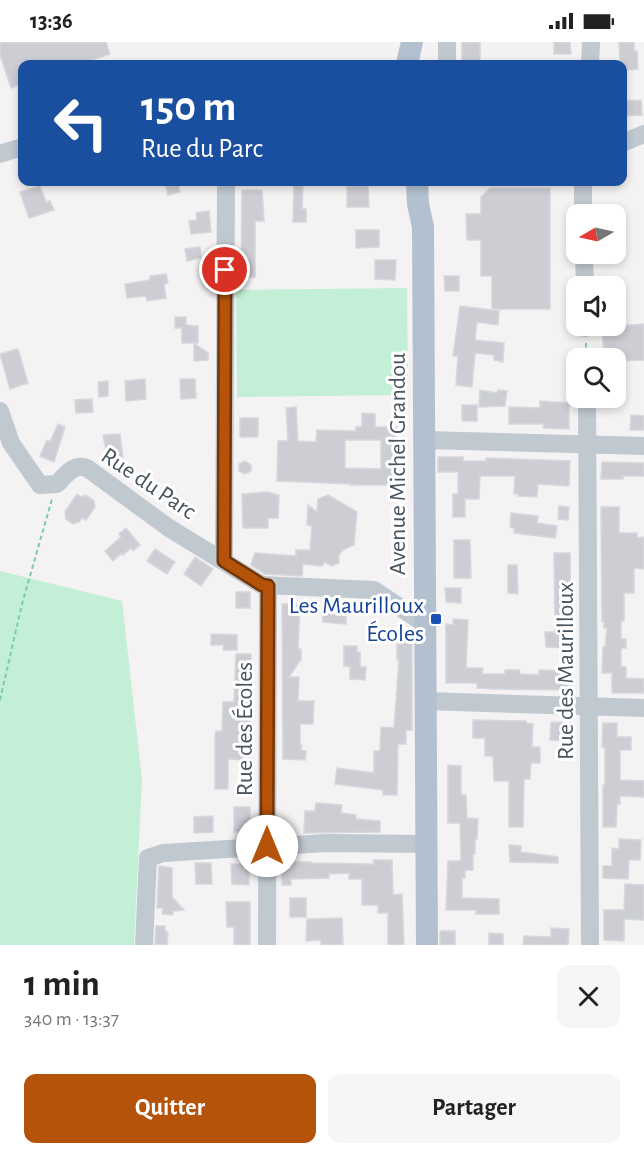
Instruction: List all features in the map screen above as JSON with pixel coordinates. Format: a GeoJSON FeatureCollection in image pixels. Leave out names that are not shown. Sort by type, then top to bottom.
{"type":"FeatureCollection","features":[{"type":"Feature","properties":{"kind":"main road"},"geometry":{"type":"LineString","coordinates":[[408,60],[412,42]]}},
{"type":"Feature","properties":{"kind":"main road"},"geometry":{"type":"LineString","coordinates":[[418,42],[418,60]]}},
{"type":"Feature","properties":{"kind":"main road","name":"Avenue Michel Grandou"},"geometry":{"type":"LineString","coordinates":[[417,186],[423,227],[427,945]]}},
{"type":"Feature","properties":{"kind":"main road","name":"Avenue Michel Grandou"},"geometry":{"type":"LineString","coordinates":[[423,227],[429,204],[428,186]]}},
{"type":"Feature","properties":{"kind":"street"},"geometry":{"type":"LineString","coordinates":[[447,42],[447,60]]}},
{"type":"Feature","properties":{"kind":"street"},"geometry":{"type":"LineString","coordinates":[[590,60],[591,42]]}},
{"type":"Feature","properties":{"kind":"street"},"geometry":{"type":"LineString","coordinates":[[627,141],[644,134]]}},
{"type":"Feature","properties":{"kind":"street"},"geometry":{"type":"LineString","coordinates":[[0,154],[18,148]]}},
{"type":"Feature","properties":{"kind":"street"},"geometry":{"type":"LineString","coordinates":[[224,561],[226,186]]}},
{"type":"Feature","properties":{"kind":"street"},"geometry":{"type":"LineString","coordinates":[[583,186],[583,204]]}},
{"type":"Feature","properties":{"kind":"street","name":"Rue des Maurilloux"},"geometry":{"type":"LineString","coordinates":[[587,408],[590,945]]}},
{"type":"Feature","properties":{"kind":"street"},"geometry":{"type":"LineString","coordinates":[[0,411],[5,447],[40,485],[57,484]]}},
{"type":"Feature","properties":{"kind":"street"},"geometry":{"type":"LineString","coordinates":[[424,440],[644,446]]}},
{"type":"Feature","properties":{"kind":"street","name":"Rue du Parc"},"geometry":{"type":"LineString","coordinates":[[57,484],[74,466],[80,465],[169,528],[262,585],[374,590],[425,624]]}},
{"type":"Feature","properties":{"kind":"street","name":"Rue des Écoles"},"geometry":{"type":"LineString","coordinates":[[267,945],[268,586]]}},
{"type":"Feature","properties":{"kind":"street"},"geometry":{"type":"LineString","coordinates":[[425,701],[644,708]]}},
{"type":"Feature","properties":{"kind":"street"},"geometry":{"type":"LineString","coordinates":[[144,945],[148,858],[162,853],[267,846],[327,843],[426,844]]}},
{"type":"Feature","properties":{"kind":"path"},"geometry":{"type":"LineString","coordinates":[[0,700],[22,604],[57,484]]}},
{"type":"Feature","properties":{"kind":"green space"},"geometry":{"type":"Polygon","coordinates":[[[407,288],[408,395],[237,397],[236,290],[407,288]]]}},
{"type":"Feature","properties":{"kind":"green space"},"geometry":{"type":"Polygon","coordinates":[[[0,571],[122,601],[142,780],[134,945],[0,945],[0,571]]]}},
{"type":"Feature","properties":{"kind":"building"},"geometry":{"type":"Polygon","coordinates":[[[0,42],[106,42],[110,54],[92,60],[18,60],[18,85],[11,88],[0,55],[0,42]]]}},
{"type":"Feature","properties":{"kind":"building"},"geometry":{"type":"Polygon","coordinates":[[[462,42],[480,42],[480,60],[462,60],[462,42]]]}},
{"type":"Feature","properties":{"kind":"building"},"geometry":{"type":"Polygon","coordinates":[[[554,42],[570,42],[571,54],[554,54],[554,42]]]}},
{"type":"Feature","properties":{"kind":"building"},"geometry":{"type":"Polygon","coordinates":[[[619,42],[634,42],[638,69],[627,70],[627,60],[620,60],[619,42]]]}},
{"type":"Feature","properties":{"kind":"building"},"geometry":{"type":"Polygon","coordinates":[[[641,100],[642,115],[627,116],[627,101],[641,100]]]}},
{"type":"Feature","properties":{"kind":"building"},"geometry":{"type":"Polygon","coordinates":[[[40,186],[46,202],[50,201],[54,210],[29,218],[20,192],[40,186]]]}},
{"type":"Feature","properties":{"kind":"building"},"geometry":{"type":"Polygon","coordinates":[[[166,186],[179,186],[180,192],[168,195],[166,186]]]}},
{"type":"Feature","properties":{"kind":"building"},"geometry":{"type":"Polygon","coordinates":[[[294,186],[303,186],[302,209],[306,209],[306,222],[293,222],[294,186]]]}},
{"type":"Feature","properties":{"kind":"building"},"geometry":{"type":"Polygon","coordinates":[[[347,186],[368,186],[369,207],[347,207],[347,186]]]}},
{"type":"Feature","properties":{"kind":"building"},"geometry":{"type":"Polygon","coordinates":[[[490,188],[550,188],[550,309],[492,309],[492,276],[481,276],[481,240],[467,240],[466,214],[481,214],[481,197],[490,188]]]}},
{"type":"Feature","properties":{"kind":"building"},"geometry":{"type":"Polygon","coordinates":[[[242,190],[262,190],[264,221],[255,221],[255,277],[241,277],[242,190]]]}},
{"type":"Feature","properties":{"kind":"building"},"geometry":{"type":"Polygon","coordinates":[[[209,211],[211,232],[191,234],[189,221],[197,220],[196,213],[209,211]]]}},
{"type":"Feature","properties":{"kind":"building"},"geometry":{"type":"Polygon","coordinates":[[[356,230],[379,230],[379,247],[356,248],[356,230]]]}},
{"type":"Feature","properties":{"kind":"building"},"geometry":{"type":"Polygon","coordinates":[[[200,247],[201,258],[187,261],[185,249],[200,247]]]}},
{"type":"Feature","properties":{"kind":"building"},"geometry":{"type":"Polygon","coordinates":[[[375,260],[396,260],[395,280],[375,279],[375,260]]]}},
{"type":"Feature","properties":{"kind":"building"},"geometry":{"type":"Polygon","coordinates":[[[166,274],[168,283],[164,284],[166,298],[147,301],[146,296],[127,298],[125,284],[150,280],[150,276],[166,274]]]}},
{"type":"Feature","properties":{"kind":"building"},"geometry":{"type":"Polygon","coordinates":[[[444,276],[459,276],[459,291],[445,291],[444,276]]]}},
{"type":"Feature","properties":{"kind":"building"},"geometry":{"type":"Polygon","coordinates":[[[460,306],[499,311],[498,325],[477,322],[475,340],[504,343],[503,362],[494,360],[494,355],[475,353],[472,387],[456,385],[458,356],[453,356],[460,306]]]}},
{"type":"Feature","properties":{"kind":"building"},"geometry":{"type":"Polygon","coordinates":[[[175,317],[186,317],[186,325],[198,326],[198,343],[182,343],[182,328],[175,328],[175,317]]]}},
{"type":"Feature","properties":{"kind":"building"},"geometry":{"type":"Polygon","coordinates":[[[644,324],[644,360],[626,361],[626,348],[603,348],[603,336],[626,336],[626,325],[644,324]]]}},
{"type":"Feature","properties":{"kind":"building"},"geometry":{"type":"Polygon","coordinates":[[[194,343],[208,353],[208,360],[194,361],[194,343]]]}},
{"type":"Feature","properties":{"kind":"building"},"geometry":{"type":"Polygon","coordinates":[[[18,349],[28,383],[10,389],[0,354],[18,349]]]}},
{"type":"Feature","properties":{"kind":"building"},"geometry":{"type":"Polygon","coordinates":[[[145,379],[146,399],[126,401],[125,381],[145,379]]]}},
{"type":"Feature","properties":{"kind":"building"},"geometry":{"type":"Polygon","coordinates":[[[180,379],[195,379],[196,398],[181,399],[180,379]]]}},
{"type":"Feature","properties":{"kind":"building"},"geometry":{"type":"Polygon","coordinates":[[[108,381],[108,396],[99,397],[98,382],[108,381]]]}},
{"type":"Feature","properties":{"kind":"building"},"geometry":{"type":"Polygon","coordinates":[[[480,390],[497,393],[498,390],[507,391],[505,406],[479,407],[480,390]]]}},
{"type":"Feature","properties":{"kind":"building"},"geometry":{"type":"Polygon","coordinates":[[[92,399],[93,412],[76,413],[75,400],[92,399]]]}},
{"type":"Feature","properties":{"kind":"building"},"geometry":{"type":"Polygon","coordinates":[[[540,401],[566,403],[566,408],[569,408],[569,429],[543,428],[544,424],[509,424],[509,407],[540,408],[540,401]]]}},
{"type":"Feature","properties":{"kind":"building"},"geometry":{"type":"Polygon","coordinates":[[[462,405],[477,405],[477,421],[462,421],[462,405]]]}},
{"type":"Feature","properties":{"kind":"building"},"geometry":{"type":"Polygon","coordinates":[[[296,407],[298,441],[316,442],[317,430],[356,431],[356,427],[362,427],[362,413],[375,414],[375,427],[397,427],[396,484],[350,485],[353,484],[277,481],[278,441],[288,441],[286,408],[296,407]],[[345,440],[345,468],[381,469],[381,440],[345,440]]]}},
{"type":"Feature","properties":{"kind":"building"},"geometry":{"type":"Polygon","coordinates":[[[631,415],[644,416],[644,430],[630,430],[631,415]]]}},
{"type":"Feature","properties":{"kind":"building"},"geometry":{"type":"Polygon","coordinates":[[[240,418],[258,418],[258,437],[240,437],[240,418]]]}},
{"type":"Feature","properties":{"kind":"building"},"geometry":{"type":"Polygon","coordinates":[[[58,424],[65,427],[54,462],[40,456],[47,440],[50,442],[58,424]]]}},
{"type":"Feature","properties":{"kind":"building"},"geometry":{"type":"Polygon","coordinates":[[[120,434],[123,458],[108,460],[103,435],[120,434]]]}},
{"type":"Feature","properties":{"kind":"building"},"geometry":{"type":"Polygon","coordinates":[[[438,457],[463,457],[463,461],[486,461],[486,458],[570,461],[569,486],[538,484],[537,497],[518,496],[514,494],[515,476],[480,476],[479,499],[465,499],[465,517],[453,517],[453,494],[458,494],[458,472],[438,472],[438,457]]]}},
{"type":"Feature","properties":{"kind":"building"},"geometry":{"type":"Polygon","coordinates":[[[245,461],[251,465],[251,471],[245,474],[239,471],[239,464],[245,461]]]}},
{"type":"Feature","properties":{"kind":"building"},"geometry":{"type":"Polygon","coordinates":[[[602,462],[644,463],[644,476],[601,479],[602,462]]]}},
{"type":"Feature","properties":{"kind":"building"},"geometry":{"type":"Polygon","coordinates":[[[267,492],[279,495],[278,518],[268,518],[268,528],[243,528],[242,494],[267,492]]]}},
{"type":"Feature","properties":{"kind":"building"},"geometry":{"type":"Polygon","coordinates":[[[77,494],[81,497],[86,495],[94,501],[95,507],[86,520],[82,518],[73,524],[66,519],[65,512],[77,494]]]}},
{"type":"Feature","properties":{"kind":"building"},"geometry":{"type":"Polygon","coordinates":[[[328,495],[357,512],[354,545],[343,550],[339,555],[339,563],[331,566],[325,562],[322,566],[303,564],[302,576],[265,574],[251,565],[255,553],[296,556],[296,550],[310,550],[312,526],[307,525],[308,505],[317,512],[318,499],[328,495]]]}},
{"type":"Feature","properties":{"kind":"building"},"geometry":{"type":"Polygon","coordinates":[[[559,506],[569,507],[568,520],[558,519],[559,506]]]}},
{"type":"Feature","properties":{"kind":"building"},"geometry":{"type":"Polygon","coordinates":[[[601,507],[619,507],[619,533],[637,533],[637,538],[644,537],[644,569],[634,568],[634,593],[624,593],[624,621],[621,621],[621,639],[626,639],[626,648],[621,648],[621,666],[626,667],[626,678],[644,679],[644,693],[612,693],[612,673],[602,673],[603,647],[605,647],[607,628],[604,628],[604,622],[602,622],[601,507]]]}},
{"type":"Feature","properties":{"kind":"building"},"geometry":{"type":"Polygon","coordinates":[[[511,513],[538,516],[537,523],[557,526],[555,538],[514,533],[514,528],[510,527],[511,513]]]}},
{"type":"Feature","properties":{"kind":"building"},"geometry":{"type":"Polygon","coordinates":[[[126,528],[140,545],[133,551],[131,548],[123,555],[122,553],[113,561],[105,551],[121,537],[119,534],[126,528]]]}},
{"type":"Feature","properties":{"kind":"building"},"geometry":{"type":"Polygon","coordinates":[[[454,540],[470,540],[471,578],[454,578],[454,540]]]}},
{"type":"Feature","properties":{"kind":"building"},"geometry":{"type":"Polygon","coordinates":[[[155,549],[175,562],[167,574],[147,561],[155,549]]]}},
{"type":"Feature","properties":{"kind":"building"},"geometry":{"type":"Polygon","coordinates":[[[554,553],[570,553],[571,648],[546,647],[545,632],[555,632],[554,553]]]}},
{"type":"Feature","properties":{"kind":"building"},"geometry":{"type":"Polygon","coordinates":[[[195,557],[213,569],[201,586],[184,574],[195,557]]]}},
{"type":"Feature","properties":{"kind":"building"},"geometry":{"type":"Polygon","coordinates":[[[508,565],[517,565],[518,594],[508,593],[508,565]]]}},
{"type":"Feature","properties":{"kind":"building"},"geometry":{"type":"Polygon","coordinates":[[[445,588],[461,588],[461,603],[446,602],[445,588]]]}},
{"type":"Feature","properties":{"kind":"building"},"geometry":{"type":"Polygon","coordinates":[[[236,592],[250,592],[250,608],[236,608],[236,592]]]}},
{"type":"Feature","properties":{"kind":"building"},"geometry":{"type":"Polygon","coordinates":[[[282,604],[300,604],[298,649],[301,649],[301,659],[289,677],[299,677],[298,701],[314,701],[313,724],[300,724],[300,745],[302,745],[301,750],[306,751],[305,760],[283,759],[282,604]]]}},
{"type":"Feature","properties":{"kind":"building"},"geometry":{"type":"Polygon","coordinates":[[[330,607],[346,607],[346,624],[323,622],[322,611],[330,611],[330,607]]]}},
{"type":"Feature","properties":{"kind":"building"},"geometry":{"type":"Polygon","coordinates":[[[453,619],[468,620],[466,668],[483,668],[482,674],[505,674],[505,670],[519,670],[520,674],[539,675],[539,670],[571,671],[571,690],[492,689],[477,688],[477,683],[446,683],[446,624],[453,625],[453,619]]]}},
{"type":"Feature","properties":{"kind":"building"},"geometry":{"type":"Polygon","coordinates":[[[392,629],[412,631],[412,730],[406,730],[406,744],[398,744],[397,795],[383,795],[383,790],[335,784],[337,768],[374,773],[374,751],[380,751],[381,727],[394,728],[399,660],[397,660],[397,640],[391,640],[392,629]]]}},
{"type":"Feature","properties":{"kind":"building"},"geometry":{"type":"Polygon","coordinates":[[[211,634],[237,635],[237,650],[223,650],[224,645],[211,645],[211,634]]]}},
{"type":"Feature","properties":{"kind":"building"},"geometry":{"type":"Polygon","coordinates":[[[344,646],[357,646],[357,652],[360,652],[360,667],[366,667],[365,680],[350,679],[350,667],[344,666],[344,646]]]}},
{"type":"Feature","properties":{"kind":"building"},"geometry":{"type":"Polygon","coordinates":[[[236,654],[251,654],[250,760],[228,759],[228,789],[215,789],[215,736],[216,731],[222,731],[223,702],[234,702],[236,654]]]}},
{"type":"Feature","properties":{"kind":"building"},"geometry":{"type":"Polygon","coordinates":[[[473,720],[526,721],[526,723],[533,724],[532,747],[540,747],[540,763],[531,763],[530,779],[524,779],[523,827],[509,827],[509,781],[494,781],[493,756],[485,756],[485,738],[473,738],[473,720]]]}},
{"type":"Feature","properties":{"kind":"building"},"geometry":{"type":"Polygon","coordinates":[[[551,722],[571,723],[570,741],[550,740],[551,722]]]}},
{"type":"Feature","properties":{"kind":"building"},"geometry":{"type":"Polygon","coordinates":[[[603,723],[617,723],[617,737],[631,737],[631,750],[620,750],[620,780],[644,781],[644,797],[620,796],[620,804],[617,804],[616,827],[603,827],[605,748],[602,747],[603,723]]]}},
{"type":"Feature","properties":{"kind":"building"},"geometry":{"type":"Polygon","coordinates":[[[448,765],[461,766],[461,793],[466,795],[467,818],[478,819],[473,870],[465,870],[465,878],[462,878],[462,898],[499,899],[499,914],[476,914],[476,910],[446,910],[448,861],[461,861],[460,823],[448,823],[448,765]]]}},
{"type":"Feature","properties":{"kind":"building"},"geometry":{"type":"Polygon","coordinates":[[[316,803],[342,805],[341,813],[356,815],[356,819],[380,821],[380,832],[304,833],[305,811],[315,811],[316,803]]]}},
{"type":"Feature","properties":{"kind":"building"},"geometry":{"type":"Polygon","coordinates":[[[234,807],[250,807],[250,832],[234,832],[234,807]]]}},
{"type":"Feature","properties":{"kind":"building"},"geometry":{"type":"Polygon","coordinates":[[[213,816],[213,832],[194,833],[194,817],[213,816]]]}},
{"type":"Feature","properties":{"kind":"building"},"geometry":{"type":"Polygon","coordinates":[[[619,839],[641,840],[640,860],[629,860],[628,879],[603,878],[603,866],[612,866],[612,848],[619,849],[619,839]]]}},
{"type":"Feature","properties":{"kind":"building"},"geometry":{"type":"Polygon","coordinates":[[[509,845],[521,846],[521,852],[558,857],[558,863],[510,862],[509,845]]]}},
{"type":"Feature","properties":{"kind":"building"},"geometry":{"type":"Polygon","coordinates":[[[291,856],[291,862],[311,863],[374,864],[373,860],[392,860],[393,895],[402,894],[404,945],[388,945],[388,913],[378,913],[378,905],[362,905],[362,879],[349,879],[349,873],[329,874],[329,878],[291,879],[291,885],[282,885],[282,857],[291,856]]]}},
{"type":"Feature","properties":{"kind":"building"},"geometry":{"type":"Polygon","coordinates":[[[195,863],[211,863],[212,884],[196,884],[195,863]]]}},
{"type":"Feature","properties":{"kind":"building"},"geometry":{"type":"Polygon","coordinates":[[[231,864],[249,864],[249,885],[232,884],[231,864]]]}},
{"type":"Feature","properties":{"kind":"building"},"geometry":{"type":"Polygon","coordinates":[[[159,866],[172,868],[172,897],[184,910],[173,911],[173,915],[162,914],[163,908],[157,908],[159,866]]]}},
{"type":"Feature","properties":{"kind":"building"},"geometry":{"type":"Polygon","coordinates":[[[625,884],[644,885],[644,920],[624,919],[624,941],[604,940],[604,910],[624,910],[625,884]]]}},
{"type":"Feature","properties":{"kind":"building"},"geometry":{"type":"Polygon","coordinates":[[[290,898],[306,898],[306,917],[290,917],[290,898]]]}},
{"type":"Feature","properties":{"kind":"building"},"geometry":{"type":"Polygon","coordinates":[[[226,902],[250,902],[250,945],[234,945],[234,927],[227,927],[226,902]]]}},
{"type":"Feature","properties":{"kind":"building"},"geometry":{"type":"Polygon","coordinates":[[[342,918],[343,945],[321,945],[321,940],[306,941],[307,919],[342,918]]]}},
{"type":"Feature","properties":{"kind":"building"},"geometry":{"type":"Polygon","coordinates":[[[156,926],[165,926],[165,931],[168,932],[167,945],[155,945],[156,926]]]}},
{"type":"Feature","properties":{"kind":"building"},"geometry":{"type":"Polygon","coordinates":[[[551,928],[569,929],[568,945],[523,945],[524,936],[551,937],[551,928]]]}},
{"type":"Feature","properties":{"kind":"building"},"geometry":{"type":"Polygon","coordinates":[[[440,931],[455,931],[455,945],[440,945],[440,931]]]}},
{"type":"Feature","properties":{"kind":"building"},"geometry":{"type":"Polygon","coordinates":[[[489,933],[503,934],[503,945],[489,945],[489,933]]]}},
{"type":"Feature","properties":{"kind":"place","name":"Les Maurilloux Écoles"},"geometry":{"type":"Point","coordinates":[436,619]}},
{"type":"Feature","properties":{"kind":"route"},"geometry":{"type":"LineString","coordinates":[[225,270],[224,561],[262,585],[268,586],[267,846]]}}]}
